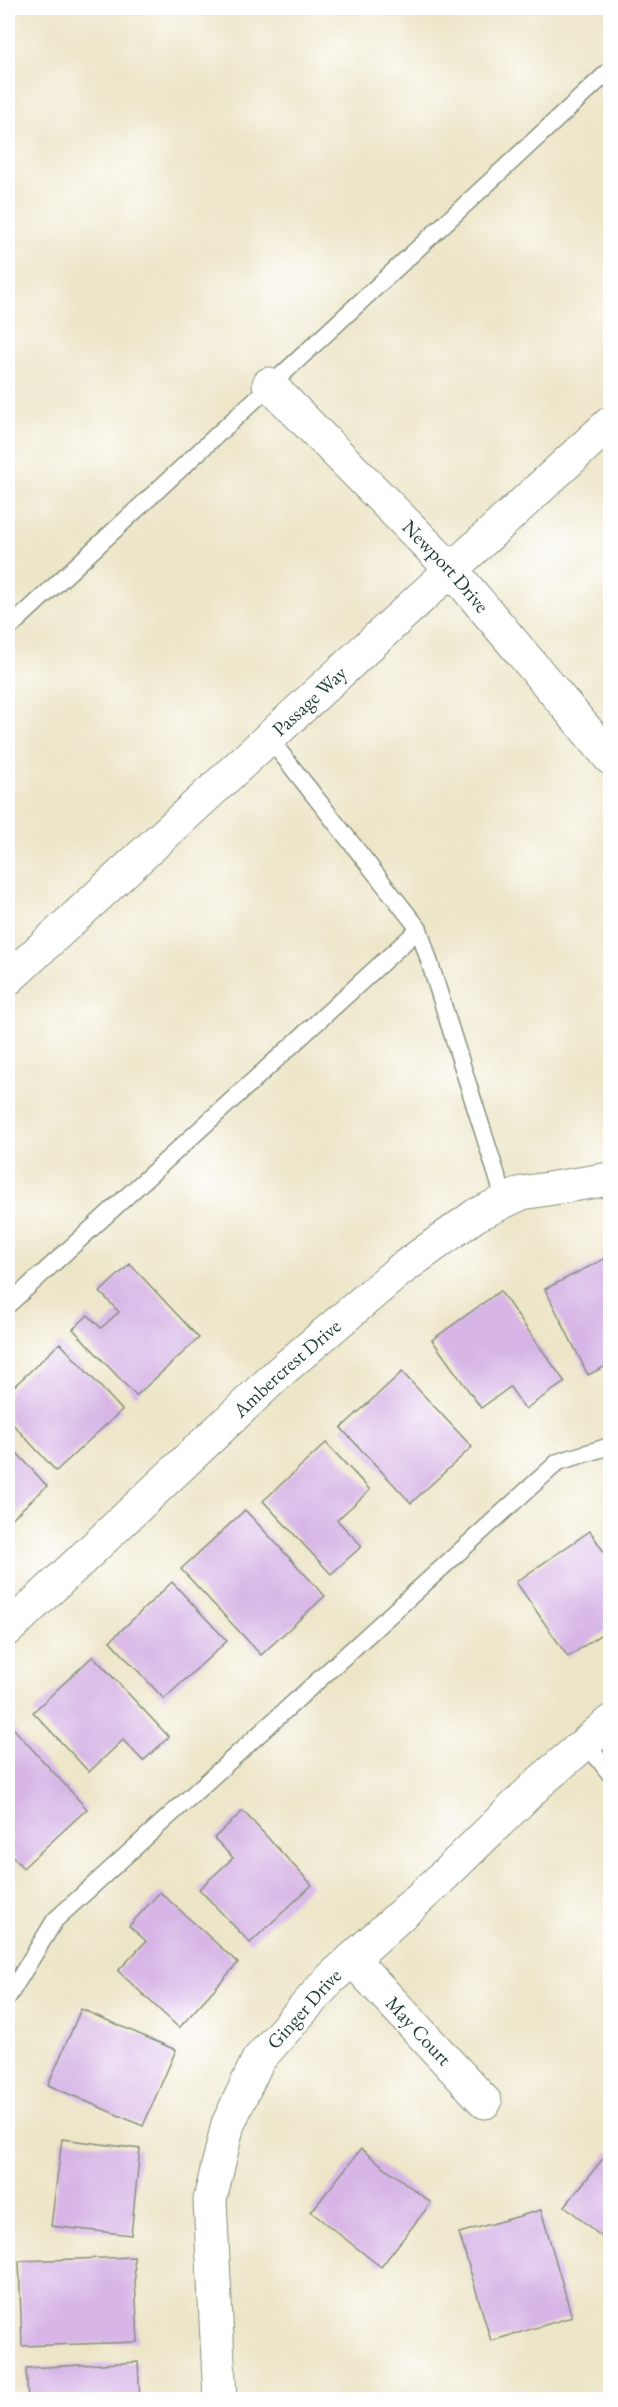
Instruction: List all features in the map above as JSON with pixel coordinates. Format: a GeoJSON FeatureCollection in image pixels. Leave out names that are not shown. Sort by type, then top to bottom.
{"type":"FeatureCollection","features":[{"type":"Feature","properties":{"kind":"street","name":"Newport Drive"},"geometry":{"type":"LineString","coordinates":[[269,384],[452,569],[610,758]]}},
{"type":"Feature","properties":{"kind":"street","name":"Passage Way"},"geometry":{"type":"LineString","coordinates":[[8,979],[610,423]]}},
{"type":"Feature","properties":{"kind":"street","name":"Ambercrest Drive"},"geometry":{"type":"LineString","coordinates":[[8,1629],[280,1372],[400,1270],[476,1215],[522,1193],[610,1179]]}},
{"type":"Feature","properties":{"kind":"street","name":"Ginger Drive"},"geometry":{"type":"LineString","coordinates":[[220,2400],[210,2200],[228,2124],[258,2060],[329,1980],[434,1885],[541,1781],[598,1733]]}},
{"type":"Feature","properties":{"kind":"street","name":"May Court"},"geometry":{"type":"LineString","coordinates":[[352,1959],[485,2102]]}},
{"type":"Feature","properties":{"kind":"lane"},"geometry":{"type":"LineString","coordinates":[[8,630],[269,384],[610,70]]}},
{"type":"Feature","properties":{"kind":"lane"},"geometry":{"type":"LineString","coordinates":[[269,738],[419,929],[505,1201]]}},
{"type":"Feature","properties":{"kind":"lane"},"geometry":{"type":"LineString","coordinates":[[8,1305],[419,929]]}},
{"type":"Feature","properties":{"kind":"lane"},"geometry":{"type":"LineString","coordinates":[[8,1997],[55,1920],[558,1462],[610,1446]]}},
{"type":"Feature","properties":{"kind":"lane"},"geometry":{"type":"LineString","coordinates":[[598,1733],[610,1774]]}},
{"type":"Feature","properties":{"kind":"building"},"geometry":{"type":"Polygon","coordinates":[[[610,1256],[610,1364],[588,1375],[545,1289],[610,1256]]]}},
{"type":"Feature","properties":{"kind":"building"},"geometry":{"type":"Polygon","coordinates":[[[130,1264],[199,1338],[136,1396],[73,1329],[88,1315],[101,1328],[119,1312],[100,1292],[130,1264]]]}},
{"type":"Feature","properties":{"kind":"building"},"geometry":{"type":"Polygon","coordinates":[[[500,1291],[565,1382],[525,1409],[510,1387],[481,1408],[432,1340],[500,1291]]]}},
{"type":"Feature","properties":{"kind":"building"},"geometry":{"type":"Polygon","coordinates":[[[60,1343],[122,1410],[56,1471],[8,1419],[8,1392],[60,1343]]]}},
{"type":"Feature","properties":{"kind":"building"},"geometry":{"type":"Polygon","coordinates":[[[402,1372],[472,1447],[411,1503],[341,1428],[402,1372]]]}},
{"type":"Feature","properties":{"kind":"building"},"geometry":{"type":"Polygon","coordinates":[[[8,1443],[47,1486],[8,1522],[8,1443]]]}},
{"type":"Feature","properties":{"kind":"building"},"geometry":{"type":"Polygon","coordinates":[[[326,1443],[370,1490],[337,1520],[362,1546],[331,1574],[263,1501],[326,1443]]]}},
{"type":"Feature","properties":{"kind":"building"},"geometry":{"type":"Polygon","coordinates":[[[245,1510],[325,1596],[261,1655],[181,1569],[245,1510]]]}},
{"type":"Feature","properties":{"kind":"building"},"geometry":{"type":"Polygon","coordinates":[[[590,1531],[610,1561],[610,1628],[568,1657],[516,1582],[590,1531]]]}},
{"type":"Feature","properties":{"kind":"building"},"geometry":{"type":"Polygon","coordinates":[[[172,1582],[227,1641],[164,1699],[110,1641],[172,1582]]]}},
{"type":"Feature","properties":{"kind":"building"},"geometry":{"type":"Polygon","coordinates":[[[93,1656],[169,1737],[143,1761],[123,1740],[89,1772],[33,1712],[93,1656]]]}},
{"type":"Feature","properties":{"kind":"building"},"geometry":{"type":"Polygon","coordinates":[[[13,1728],[87,1809],[23,1868],[8,1851],[8,1733],[13,1728]]]}},
{"type":"Feature","properties":{"kind":"building"},"geometry":{"type":"Polygon","coordinates":[[[243,1811],[312,1885],[250,1943],[199,1889],[233,1858],[214,1838],[243,1811]]]}},
{"type":"Feature","properties":{"kind":"building"},"geometry":{"type":"Polygon","coordinates":[[[160,1892],[238,1963],[179,2028],[118,1971],[146,1941],[129,1926],[160,1892]]]}},
{"type":"Feature","properties":{"kind":"building"},"geometry":{"type":"Polygon","coordinates":[[[81,2009],[176,2050],[143,2126],[48,2085],[81,2009]]]}},
{"type":"Feature","properties":{"kind":"building"},"geometry":{"type":"Polygon","coordinates":[[[62,2139],[140,2149],[131,2235],[51,2226],[62,2139]]]}},
{"type":"Feature","properties":{"kind":"building"},"geometry":{"type":"Polygon","coordinates":[[[361,2149],[431,2203],[381,2267],[311,2212],[361,2149]]]}},
{"type":"Feature","properties":{"kind":"building"},"geometry":{"type":"Polygon","coordinates":[[[610,2150],[610,2244],[565,2206],[610,2150]]]}},
{"type":"Feature","properties":{"kind":"building"},"geometry":{"type":"Polygon","coordinates":[[[541,2210],[572,2317],[491,2341],[459,2233],[541,2210]]]}},
{"type":"Feature","properties":{"kind":"building"},"geometry":{"type":"Polygon","coordinates":[[[134,2257],[138,2342],[22,2346],[19,2261],[134,2257]]]}},
{"type":"Feature","properties":{"kind":"building"},"geometry":{"type":"Polygon","coordinates":[[[138,2362],[140,2400],[28,2400],[26,2368],[138,2362]]]}}]}
